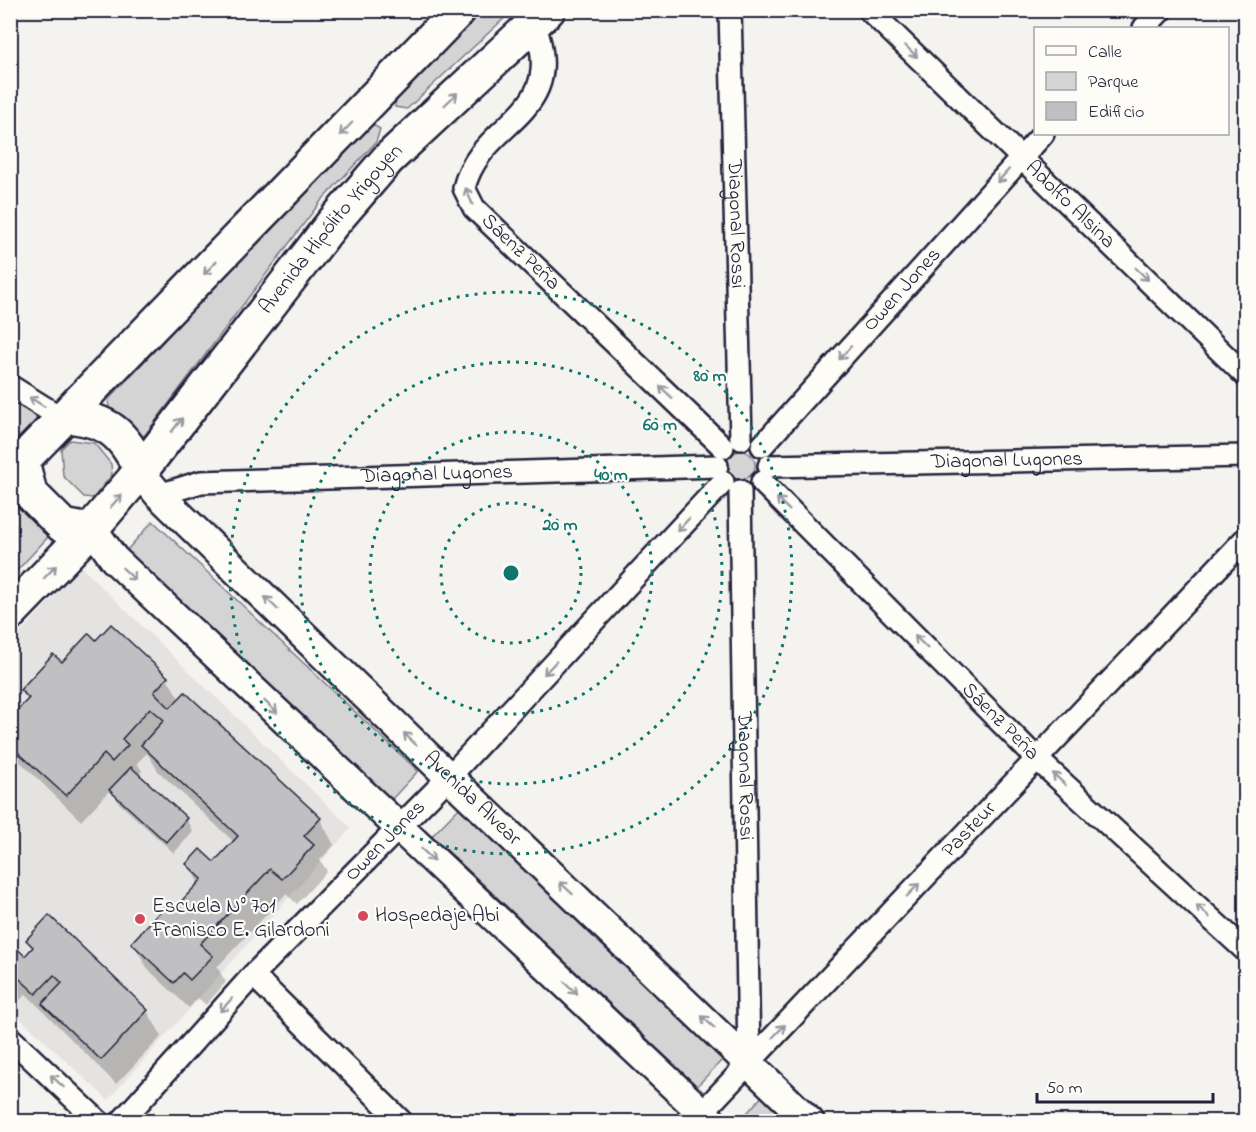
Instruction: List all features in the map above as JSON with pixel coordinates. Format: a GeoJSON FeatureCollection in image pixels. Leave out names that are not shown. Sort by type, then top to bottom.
{"type":"FeatureCollection","features":[{"type":"Feature","properties":{"kind":"highway"},"geometry":{"type":"LineString","coordinates":[[91,530],[63,526],[30,493],[17,459],[64,417],[459,10]]}},
{"type":"Feature","properties":{"kind":"highway","name":"Avenida Hipólito Yrigoyen"},"geometry":{"type":"LineString","coordinates":[[147,479],[332,224],[388,159],[541,17]]}},
{"type":"Feature","properties":{"kind":"highway"},"geometry":{"type":"LineString","coordinates":[[379,94],[413,135]]}},
{"type":"Feature","properties":{"kind":"highway"},"geometry":{"type":"LineString","coordinates":[[10,613],[91,530],[147,479],[130,447],[104,423],[91,418],[64,417]]}},
{"type":"Feature","properties":{"kind":"main road","name":"Avenida Alvear"},"geometry":{"type":"LineString","coordinates":[[147,479],[449,777],[810,1122]]}},
{"type":"Feature","properties":{"kind":"main road"},"geometry":{"type":"LineString","coordinates":[[91,530],[114,559],[399,827],[703,1118]]}},
{"type":"Feature","properties":{"kind":"street","name":"Diagonal Rossi"},"geometry":{"type":"LineString","coordinates":[[730,10],[729,465],[749,1062]]}},
{"type":"Feature","properties":{"kind":"street","name":"Adolfo Alsina"},"geometry":{"type":"LineString","coordinates":[[869,10],[1245,376]]}},
{"type":"Feature","properties":{"kind":"street"},"geometry":{"type":"LineString","coordinates":[[1145,27],[1161,10]]}},
{"type":"Feature","properties":{"kind":"street","name":"Sáenz Peña"},"geometry":{"type":"LineString","coordinates":[[541,17],[541,82],[526,110],[474,161],[464,188],[474,208],[729,465]]}},
{"type":"Feature","properties":{"kind":"street","name":"Owen Jones"},"geometry":{"type":"LineString","coordinates":[[764,465],[1021,156],[1042,135]]}},
{"type":"Feature","properties":{"kind":"street"},"geometry":{"type":"LineString","coordinates":[[10,386],[64,417]]}},
{"type":"Feature","properties":{"kind":"street"},"geometry":{"type":"LineString","coordinates":[[755,441],[764,465],[752,489],[729,465],[755,441]]}},
{"type":"Feature","properties":{"kind":"street","name":"Diagonal Lugones"},"geometry":{"type":"LineString","coordinates":[[764,465],[1245,456]]}},
{"type":"Feature","properties":{"kind":"street","name":"Diagonal Lugones"},"geometry":{"type":"LineString","coordinates":[[147,479],[201,482],[729,465]]}},
{"type":"Feature","properties":{"kind":"street","name":"Owen Jones"},"geometry":{"type":"LineString","coordinates":[[121,1122],[253,975],[449,777],[729,465]]}},
{"type":"Feature","properties":{"kind":"street","name":"Sáenz Peña"},"geometry":{"type":"LineString","coordinates":[[764,465],[1037,759],[1245,951]]}},
{"type":"Feature","properties":{"kind":"street","name":"Pasteur"},"geometry":{"type":"LineString","coordinates":[[703,1118],[749,1062],[1245,538]]}},
{"type":"Feature","properties":{"kind":"street"},"geometry":{"type":"LineString","coordinates":[[253,975],[402,1122]]}},
{"type":"Feature","properties":{"kind":"street"},"geometry":{"type":"LineString","coordinates":[[10,1038],[99,1122]]}},
{"type":"Feature","properties":{"kind":"shaded area","name":"Escuela N° 701 Franisco E. Gilardoni"},"geometry":{"type":"Polygon","coordinates":[[[81,567],[351,828],[108,1100],[11,1010],[10,644],[81,567]]]}},
{"type":"Feature","properties":{"kind":"green space"},"geometry":{"type":"Polygon","coordinates":[[[476,11],[512,11],[407,109],[395,107],[396,94],[476,11]]]}},
{"type":"Feature","properties":{"kind":"green space"},"geometry":{"type":"Polygon","coordinates":[[[373,125],[380,129],[376,142],[321,201],[145,435],[131,439],[108,418],[109,399],[364,128],[373,125]]]}},
{"type":"Feature","properties":{"kind":"green space"},"geometry":{"type":"Polygon","coordinates":[[[11,400],[32,403],[37,422],[25,439],[11,440],[11,400]]]}},
{"type":"Feature","properties":{"kind":"green space"},"geometry":{"type":"Polygon","coordinates":[[[70,440],[94,443],[111,464],[112,475],[93,498],[84,497],[63,476],[61,449],[70,440]]]}},
{"type":"Feature","properties":{"kind":"green space"},"geometry":{"type":"Polygon","coordinates":[[[741,451],[751,455],[755,465],[751,475],[741,479],[731,475],[727,465],[731,455],[741,451]]]}},
{"type":"Feature","properties":{"kind":"green space"},"geometry":{"type":"Polygon","coordinates":[[[10,498],[50,535],[11,577],[10,577],[10,498]]]}},
{"type":"Feature","properties":{"kind":"green space"},"geometry":{"type":"Polygon","coordinates":[[[153,521],[418,771],[391,800],[126,551],[153,521]]]}},
{"type":"Feature","properties":{"kind":"green space"},"geometry":{"type":"Polygon","coordinates":[[[460,807],[725,1057],[697,1086],[432,836],[460,807]]]}},
{"type":"Feature","properties":{"kind":"green space"},"geometry":{"type":"Polygon","coordinates":[[[765,1093],[796,1122],[739,1122],[765,1093]]]}},
{"type":"Feature","properties":{"kind":"building"},"geometry":{"type":"Polygon","coordinates":[[[111,624],[168,677],[154,692],[170,708],[185,692],[321,818],[304,836],[314,845],[282,879],[270,869],[200,944],[213,956],[190,980],[183,973],[174,983],[131,943],[167,904],[173,910],[202,879],[186,864],[200,849],[214,862],[238,836],[141,745],[164,720],[150,708],[122,739],[128,745],[112,762],[104,754],[66,796],[10,745],[10,718],[29,698],[20,690],[53,654],[62,662],[89,633],[96,640],[111,624]]]}},
{"type":"Feature","properties":{"kind":"building"},"geometry":{"type":"Polygon","coordinates":[[[131,767],[187,818],[166,842],[109,790],[131,767]]]}},
{"type":"Feature","properties":{"kind":"building"},"geometry":{"type":"Polygon","coordinates":[[[49,915],[148,1010],[101,1060],[42,1004],[62,983],[54,975],[36,994],[10,970],[10,942],[25,956],[33,947],[26,940],[49,915]]]}},
{"type":"Feature","properties":{"kind":"place","name":"Hospedaje Abi"},"geometry":{"type":"Point","coordinates":[363,916]}},
{"type":"Feature","properties":{"kind":"place","name":"Escuela N° 701 Franisco E. Gilardoni"},"geometry":{"type":"Point","coordinates":[140,919]}}]}
